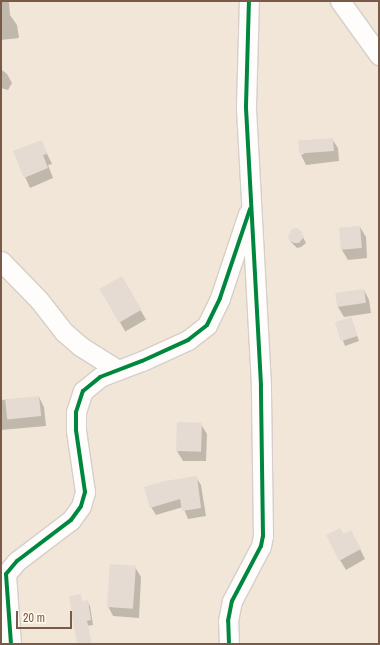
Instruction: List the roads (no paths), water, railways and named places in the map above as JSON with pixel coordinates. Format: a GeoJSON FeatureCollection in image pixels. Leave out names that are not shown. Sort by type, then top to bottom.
{"type":"FeatureCollection","features":[{"type":"Feature","properties":{"kind":"street"},"geometry":{"type":"LineString","coordinates":[[229,644],[228,621],[232,601],[261,546],[263,536],[261,385],[246,106],[249,1]]}},
{"type":"Feature","properties":{"kind":"street"},"geometry":{"type":"LineString","coordinates":[[340,1],[379,55]]}},
{"type":"Feature","properties":{"kind":"street"},"geometry":{"type":"LineString","coordinates":[[10,644],[6,574],[17,561],[71,520],[81,506],[85,492],[76,430],[76,412],[83,391],[100,377],[188,340],[207,325],[220,298],[252,202]]}},
{"type":"Feature","properties":{"kind":"street"},"geometry":{"type":"LineString","coordinates":[[1,261],[39,300],[80,346],[118,370]]}},
{"type":"Feature","properties":{"kind":"street"},"geometry":{"type":"LineString","coordinates":[[1,640],[5,644]]}}]}
